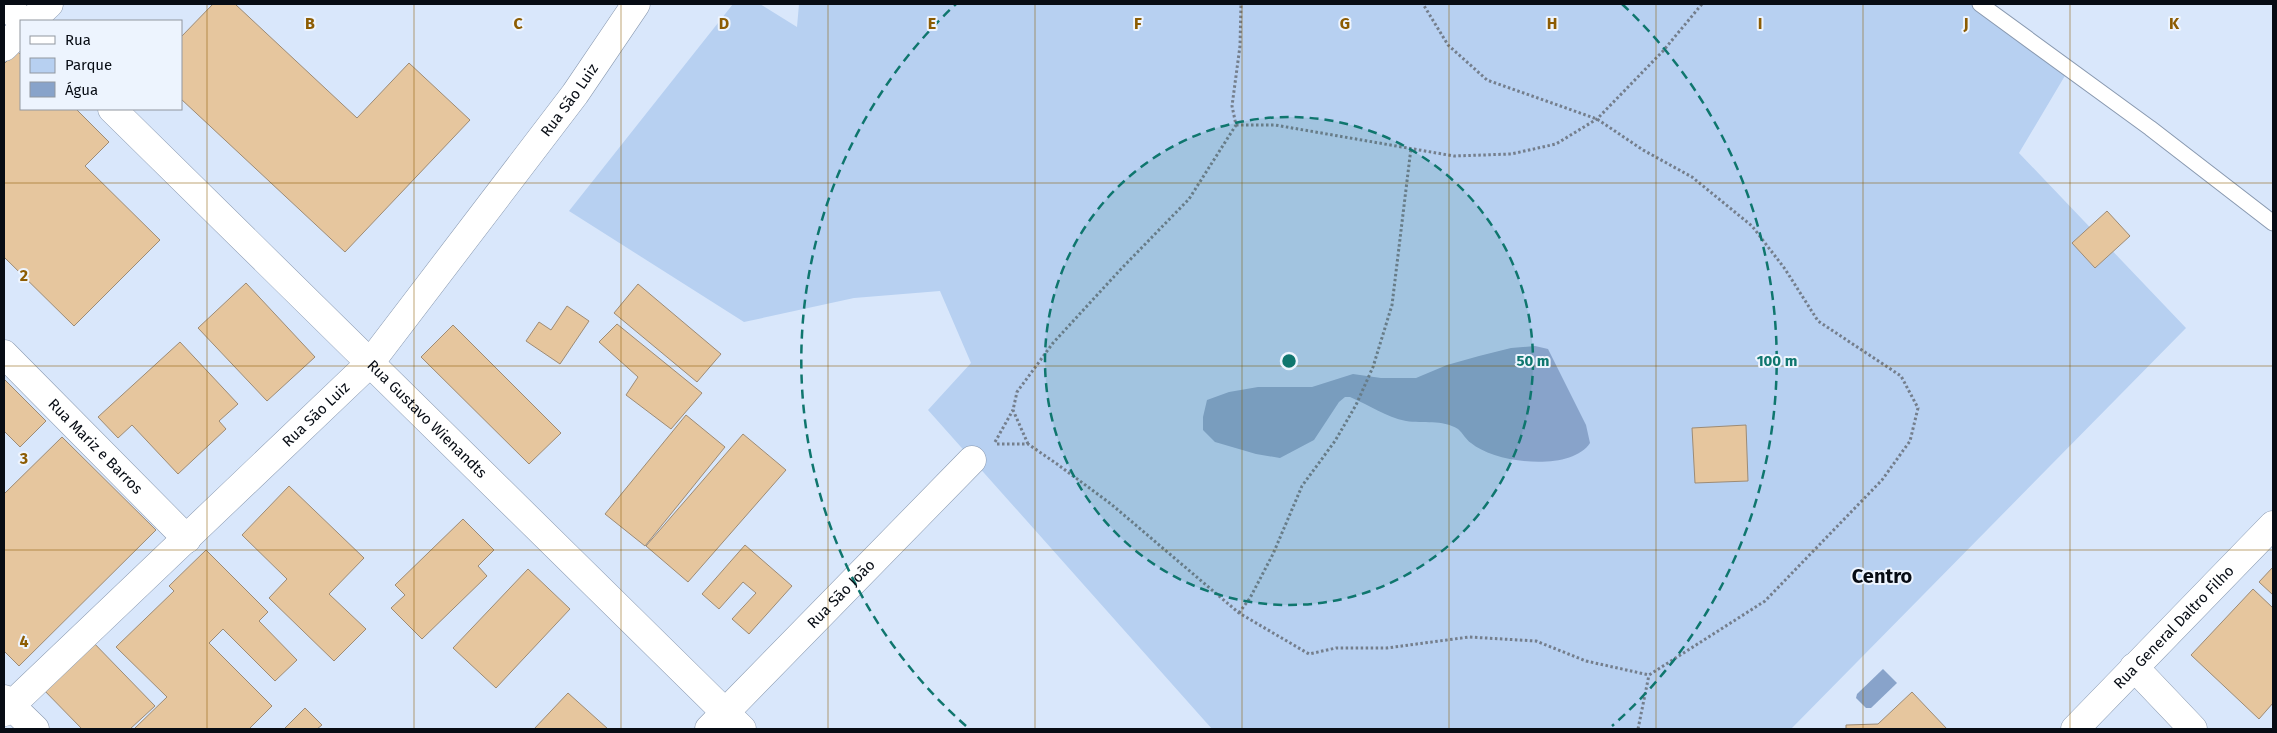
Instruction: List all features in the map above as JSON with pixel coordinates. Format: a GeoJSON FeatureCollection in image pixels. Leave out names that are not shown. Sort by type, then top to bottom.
{"type":"FeatureCollection","features":[{"type":"Feature","properties":{"kind":"street"},"geometry":{"type":"LineString","coordinates":[[5,4],[21,20]]}},
{"type":"Feature","properties":{"kind":"street"},"geometry":{"type":"LineString","coordinates":[[31,20],[49,4]]}},
{"type":"Feature","properties":{"kind":"street","name":"Rua São Luiz"},"geometry":{"type":"LineString","coordinates":[[6,706],[187,539],[370,363],[575,94],[636,4]]}},
{"type":"Feature","properties":{"kind":"street"},"geometry":{"type":"LineString","coordinates":[[4,47],[20,31]]}},
{"type":"Feature","properties":{"kind":"street","name":"Rua Gustavo Wienandts"},"geometry":{"type":"LineString","coordinates":[[113,110],[370,363],[726,724]]}},
{"type":"Feature","properties":{"kind":"street","name":"Rua Mariz e Barros"},"geometry":{"type":"LineString","coordinates":[[4,354],[187,539]]}},
{"type":"Feature","properties":{"kind":"street","name":"Rua São João"},"geometry":{"type":"LineString","coordinates":[[726,724],[972,460]]}},
{"type":"Feature","properties":{"kind":"street","name":"Rua General Daltro Filho"},"geometry":{"type":"LineString","coordinates":[[2075,729],[2273,525]]}},
{"type":"Feature","properties":{"kind":"street"},"geometry":{"type":"LineString","coordinates":[[2134,667],[2193,729]]}},
{"type":"Feature","properties":{"kind":"street"},"geometry":{"type":"LineString","coordinates":[[6,706],[35,729]]}},
{"type":"Feature","properties":{"kind":"lane"},"geometry":{"type":"LineString","coordinates":[[1980,4],[2150,128],[2273,223]]}},
{"type":"Feature","properties":{"kind":"path"},"geometry":{"type":"LineString","coordinates":[[1028,444],[994,444],[1013,410],[1017,392],[1053,343],[1120,269],[1189,199],[1236,125],[1232,106],[1240,46],[1241,4]]}},
{"type":"Feature","properties":{"kind":"path"},"geometry":{"type":"LineString","coordinates":[[1423,4],[1448,45],[1487,80],[1597,119],[1643,150],[1692,177],[1752,226],[1785,269],[1818,321],[1901,376],[1918,408],[1910,441],[1882,480],[1765,601],[1649,676],[1638,729]]}},
{"type":"Feature","properties":{"kind":"path"},"geometry":{"type":"LineString","coordinates":[[1236,125],[1276,125],[1454,156],[1510,154],[1556,144],[1597,119],[1663,51],[1702,4]]}},
{"type":"Feature","properties":{"kind":"path"},"geometry":{"type":"LineString","coordinates":[[1239,613],[1250,598],[1273,554],[1302,486],[1335,441],[1356,406],[1373,367],[1392,305],[1410,148]]}},
{"type":"Feature","properties":{"kind":"path"},"geometry":{"type":"LineString","coordinates":[[1013,410],[1028,444],[1111,504],[1239,613],[1309,654],[1336,648],[1387,648],[1469,636],[1536,641],[1586,661],[1649,676]]}},
{"type":"Feature","properties":{"kind":"green space"},"geometry":{"type":"Polygon","coordinates":[[[733,4],[760,4],[797,27],[799,4],[1970,4],[2066,74],[2019,153],[2186,328],[1791,729],[1212,729],[928,410],[971,363],[940,291],[854,298],[744,322],[569,211],[733,4]]]}},
{"type":"Feature","properties":{"kind":"water"},"geometry":{"type":"Polygon","coordinates":[[[1535,346],[1548,349],[1586,425],[1590,443],[1580,452],[1567,458],[1533,462],[1497,456],[1471,443],[1458,429],[1452,426],[1439,423],[1406,421],[1385,414],[1350,397],[1345,397],[1339,402],[1314,440],[1280,458],[1256,454],[1215,442],[1203,430],[1203,417],[1207,400],[1229,392],[1258,387],[1312,387],[1353,374],[1381,378],[1416,378],[1447,365],[1479,356],[1511,348],[1535,346]]]}},
{"type":"Feature","properties":{"kind":"water"},"geometry":{"type":"Polygon","coordinates":[[[1883,669],[1897,683],[1871,708],[1866,708],[1856,698],[1857,694],[1883,669]]]}},
{"type":"Feature","properties":{"kind":"building"},"geometry":{"type":"Polygon","coordinates":[[[213,4],[235,4],[357,118],[409,63],[470,120],[345,252],[182,100],[182,36],[213,4]]]}},
{"type":"Feature","properties":{"kind":"building"},"geometry":{"type":"Polygon","coordinates":[[[17,51],[20,54],[20,110],[77,110],[109,142],[85,166],[160,240],[74,326],[4,257],[4,64],[17,51]]]}},
{"type":"Feature","properties":{"kind":"building"},"geometry":{"type":"Polygon","coordinates":[[[2107,211],[2130,236],[2095,268],[2072,243],[2107,211]]]}},
{"type":"Feature","properties":{"kind":"building"},"geometry":{"type":"Polygon","coordinates":[[[246,283],[315,357],[267,401],[198,328],[246,283]]]}},
{"type":"Feature","properties":{"kind":"building"},"geometry":{"type":"Polygon","coordinates":[[[638,284],[721,354],[697,382],[614,313],[638,284]]]}},
{"type":"Feature","properties":{"kind":"building"},"geometry":{"type":"Polygon","coordinates":[[[567,306],[589,321],[560,364],[526,341],[539,322],[551,330],[567,306]]]}},
{"type":"Feature","properties":{"kind":"building"},"geometry":{"type":"Polygon","coordinates":[[[617,324],[702,393],[671,429],[626,395],[638,377],[599,342],[617,324]]]}},
{"type":"Feature","properties":{"kind":"building"},"geometry":{"type":"Polygon","coordinates":[[[453,325],[561,433],[529,464],[421,357],[453,325]]]}},
{"type":"Feature","properties":{"kind":"building"},"geometry":{"type":"Polygon","coordinates":[[[180,342],[238,404],[219,421],[226,429],[178,474],[132,425],[118,438],[98,417],[180,342]]]}},
{"type":"Feature","properties":{"kind":"building"},"geometry":{"type":"Polygon","coordinates":[[[4,379],[46,421],[20,447],[4,431],[4,379]]]}},
{"type":"Feature","properties":{"kind":"building"},"geometry":{"type":"Polygon","coordinates":[[[686,415],[725,447],[645,546],[605,514],[686,415]]]}},
{"type":"Feature","properties":{"kind":"building"},"geometry":{"type":"Polygon","coordinates":[[[1746,425],[1748,481],[1695,483],[1692,428],[1746,425]]]}},
{"type":"Feature","properties":{"kind":"building"},"geometry":{"type":"Polygon","coordinates":[[[743,434],[786,470],[688,582],[646,546],[743,434]]]}},
{"type":"Feature","properties":{"kind":"building"},"geometry":{"type":"Polygon","coordinates":[[[62,437],[156,530],[19,666],[4,651],[4,494],[62,437]]]}},
{"type":"Feature","properties":{"kind":"building"},"geometry":{"type":"Polygon","coordinates":[[[289,486],[364,558],[329,594],[366,629],[334,661],[269,598],[287,579],[242,535],[289,486]]]}},
{"type":"Feature","properties":{"kind":"building"},"geometry":{"type":"Polygon","coordinates":[[[463,519],[494,550],[478,566],[487,576],[422,639],[391,608],[405,595],[395,585],[463,519]]]}},
{"type":"Feature","properties":{"kind":"building"},"geometry":{"type":"Polygon","coordinates":[[[745,545],[792,586],[749,634],[732,619],[756,593],[743,582],[719,609],[702,594],[745,545]]]}},
{"type":"Feature","properties":{"kind":"building"},"geometry":{"type":"Polygon","coordinates":[[[206,550],[268,612],[259,621],[297,660],[275,681],[223,629],[209,643],[272,706],[249,729],[134,729],[167,697],[116,647],[174,591],[169,586],[206,550]]]}},
{"type":"Feature","properties":{"kind":"building"},"geometry":{"type":"Polygon","coordinates":[[[2273,567],[2273,595],[2259,582],[2273,567]]]}},
{"type":"Feature","properties":{"kind":"building"},"geometry":{"type":"Polygon","coordinates":[[[528,569],[570,609],[496,688],[453,648],[528,569]]]}},
{"type":"Feature","properties":{"kind":"building"},"geometry":{"type":"Polygon","coordinates":[[[2253,589],[2273,608],[2273,703],[2259,719],[2191,655],[2253,589]]]}},
{"type":"Feature","properties":{"kind":"building"},"geometry":{"type":"Polygon","coordinates":[[[89,638],[155,706],[130,729],[82,729],[39,685],[89,638]]]}},
{"type":"Feature","properties":{"kind":"building"},"geometry":{"type":"Polygon","coordinates":[[[1912,692],[1947,729],[1846,729],[1846,725],[1878,724],[1912,692]]]}},
{"type":"Feature","properties":{"kind":"building"},"geometry":{"type":"Polygon","coordinates":[[[568,693],[608,729],[534,729],[568,693]]]}},
{"type":"Feature","properties":{"kind":"building"},"geometry":{"type":"Polygon","coordinates":[[[305,708],[322,725],[317,729],[284,729],[305,708]]]}},
{"type":"Feature","properties":{"kind":"district","name":"Centro"},"geometry":{"type":"Point","coordinates":[1882,576]}}]}
